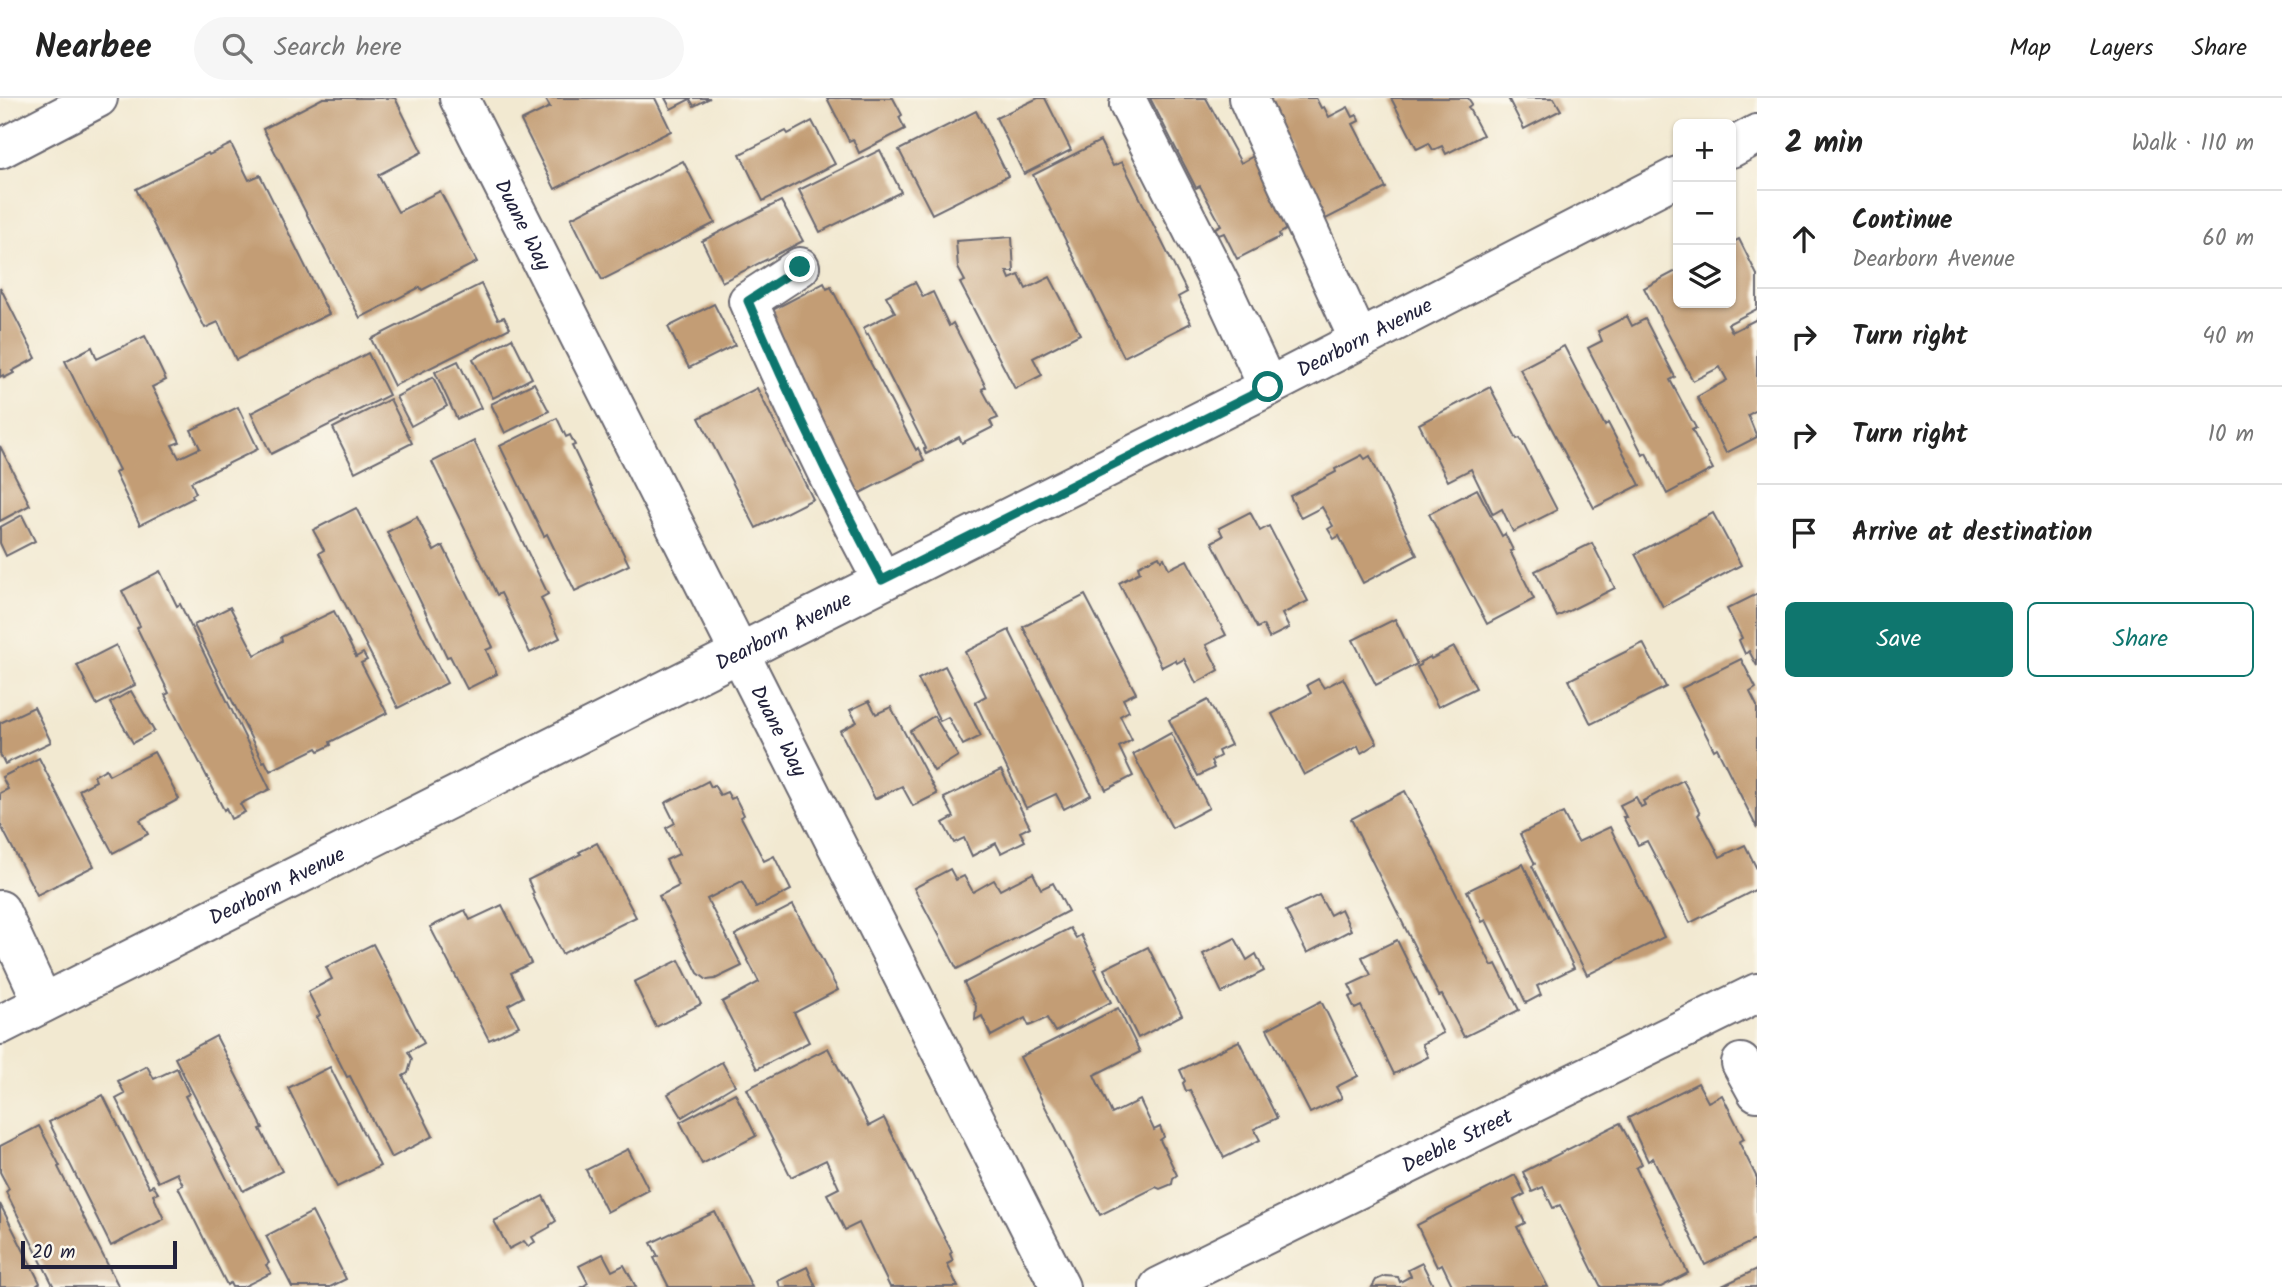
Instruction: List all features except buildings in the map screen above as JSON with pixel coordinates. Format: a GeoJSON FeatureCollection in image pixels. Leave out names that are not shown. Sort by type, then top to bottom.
{"type":"FeatureCollection","features":[{"type":"Feature","properties":{"kind":"street"},"geometry":{"type":"LineString","coordinates":[[0,149],[98,98]]}},
{"type":"Feature","properties":{"kind":"street","name":"Duane Way"},"geometry":{"type":"LineString","coordinates":[[459,98],[1060,1287]]}},
{"type":"Feature","properties":{"kind":"street"},"geometry":{"type":"LineString","coordinates":[[1248,98],[1359,340]]}},
{"type":"Feature","properties":{"kind":"street"},"geometry":{"type":"LineString","coordinates":[[1129,105],[1221,286],[1268,387]]}},
{"type":"Feature","properties":{"kind":"street"},"geometry":{"type":"LineString","coordinates":[[1736,145],[1757,134]]}},
{"type":"Feature","properties":{"kind":"street","name":"Dearborn Avenue"},"geometry":{"type":"LineString","coordinates":[[0,1025],[1268,387],[1673,179]]}},
{"type":"Feature","properties":{"kind":"street"},"geometry":{"type":"LineString","coordinates":[[800,267],[748,301],[802,424],[882,580]]}},
{"type":"Feature","properties":{"kind":"street"},"geometry":{"type":"LineString","coordinates":[[0,910],[43,1003]]}},
{"type":"Feature","properties":{"kind":"street","name":"Deeble Street"},"geometry":{"type":"LineString","coordinates":[[1159,1287],[1757,993]]}},
{"type":"Feature","properties":{"kind":"route"},"geometry":{"type":"LineString","coordinates":[[800,267],[748,301],[791,401],[841,504],[882,580],[1268,387]]}}]}
